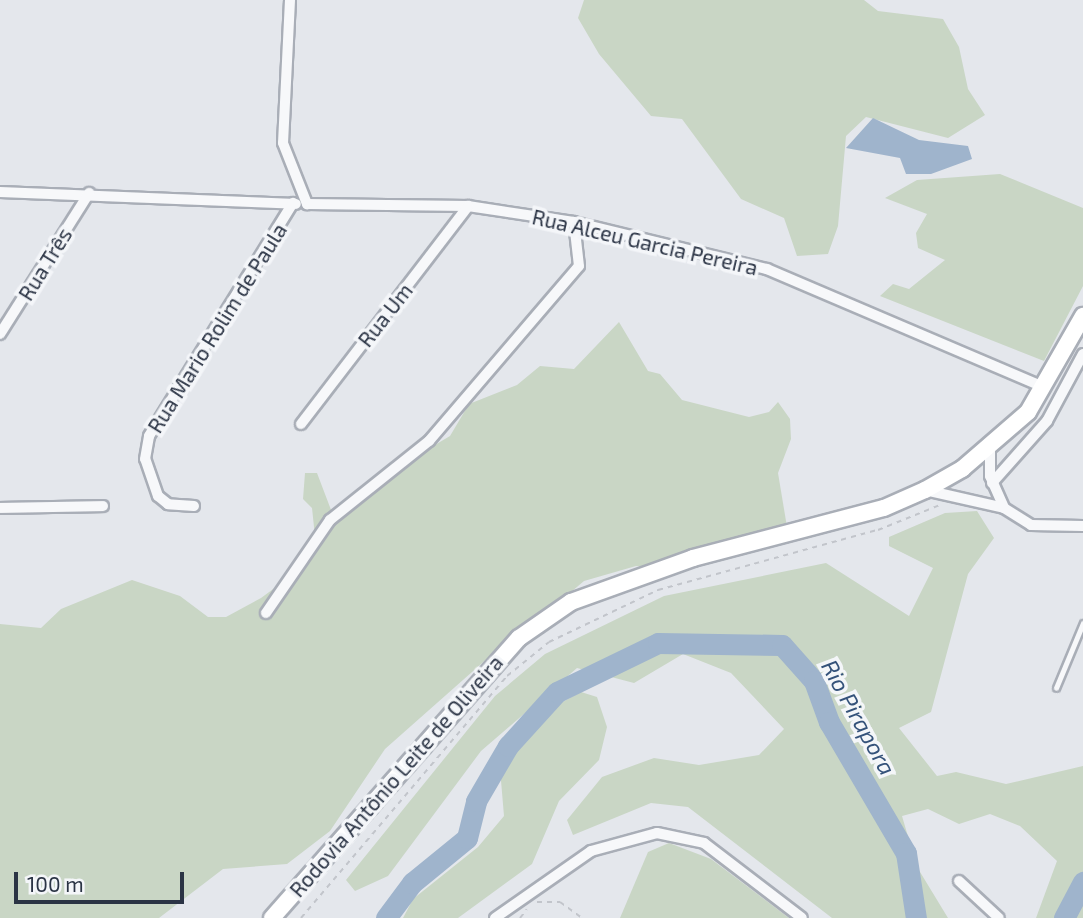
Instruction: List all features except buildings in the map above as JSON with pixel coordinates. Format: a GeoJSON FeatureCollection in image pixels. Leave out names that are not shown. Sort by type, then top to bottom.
{"type":"FeatureCollection","features":[{"type":"Feature","properties":{"kind":"main road","name":"Rodovia Antônio Leite de Oliveira"},"geometry":{"type":"LineString","coordinates":[[272,918],[467,690],[543,620],[571,602],[694,558],[884,508],[925,490],[990,446],[1044,387],[1083,316]]}},
{"type":"Feature","properties":{"kind":"street"},"geometry":{"type":"LineString","coordinates":[[290,0],[284,143],[307,204]]}},
{"type":"Feature","properties":{"kind":"street","name":"Rua Alceu Garcia Pereira"},"geometry":{"type":"LineString","coordinates":[[0,192],[89,193],[307,204],[468,206],[574,222],[767,269],[1044,387]]}},
{"type":"Feature","properties":{"kind":"street","name":"Rua Três"},"geometry":{"type":"LineString","coordinates":[[0,334],[89,193]]}},
{"type":"Feature","properties":{"kind":"street","name":"Rua Mario Rolim de Paula"},"geometry":{"type":"LineString","coordinates":[[194,506],[168,504],[158,496],[145,459],[149,436],[293,203]]}},
{"type":"Feature","properties":{"kind":"street","name":"Rua Um"},"geometry":{"type":"LineString","coordinates":[[301,424],[468,206]]}},
{"type":"Feature","properties":{"kind":"street"},"geometry":{"type":"LineString","coordinates":[[265,613],[330,520],[429,441],[579,266],[574,222]]}},
{"type":"Feature","properties":{"kind":"street"},"geometry":{"type":"LineString","coordinates":[[992,483],[1047,421],[1083,354]]}},
{"type":"Feature","properties":{"kind":"street"},"geometry":{"type":"LineString","coordinates":[[990,446],[992,483],[1004,509]]}},
{"type":"Feature","properties":{"kind":"street"},"geometry":{"type":"LineString","coordinates":[[925,490],[1004,509],[1031,525],[1083,526]]}},
{"type":"Feature","properties":{"kind":"street"},"geometry":{"type":"LineString","coordinates":[[0,508],[103,506]]}},
{"type":"Feature","properties":{"kind":"street"},"geometry":{"type":"LineString","coordinates":[[495,918],[591,850],[657,833],[704,843],[802,918]]}},
{"type":"Feature","properties":{"kind":"street"},"geometry":{"type":"LineString","coordinates":[[959,881],[999,918]]}},
{"type":"Feature","properties":{"kind":"lane"},"geometry":{"type":"LineString","coordinates":[[1056,688],[1083,623]]}},
{"type":"Feature","properties":{"kind":"path"},"geometry":{"type":"LineString","coordinates":[[301,918],[507,676],[549,642],[658,590],[878,530],[950,500]]}},
{"type":"Feature","properties":{"kind":"path"},"geometry":{"type":"LineString","coordinates":[[520,918],[545,899],[582,918]]}},
{"type":"Feature","properties":{"kind":"green space"},"geometry":{"type":"Polygon","coordinates":[[[584,0],[864,0],[878,11],[943,19],[959,47],[968,89],[985,115],[948,138],[866,117],[846,136],[838,226],[828,254],[797,256],[784,218],[741,199],[682,119],[651,116],[599,54],[578,18],[584,0]]]}},
{"type":"Feature","properties":{"kind":"green space"},"geometry":{"type":"Polygon","coordinates":[[[1000,174],[1083,208],[1083,286],[1044,361],[880,296],[893,284],[909,289],[945,260],[918,248],[916,233],[927,214],[885,198],[917,180],[1000,174]]]}},
{"type":"Feature","properties":{"kind":"green space"},"geometry":{"type":"Polygon","coordinates":[[[619,322],[648,371],[660,374],[682,400],[749,417],[769,412],[778,402],[790,419],[791,439],[778,473],[787,527],[660,568],[636,566],[584,581],[571,592],[565,613],[544,619],[498,649],[385,749],[330,831],[287,864],[223,869],[159,918],[0,918],[0,624],[41,628],[61,609],[132,580],[180,596],[208,617],[226,617],[280,584],[299,552],[316,546],[312,508],[303,499],[305,473],[317,473],[336,523],[408,461],[450,436],[469,404],[517,385],[540,366],[574,369],[619,322]]]}},
{"type":"Feature","properties":{"kind":"green space"},"geometry":{"type":"Polygon","coordinates":[[[977,511],[994,538],[968,574],[931,712],[899,728],[937,776],[956,772],[1006,784],[1083,766],[1083,918],[1036,918],[1057,861],[1020,826],[990,814],[959,824],[928,809],[902,816],[917,867],[948,918],[832,918],[688,807],[651,803],[573,835],[567,820],[602,777],[654,758],[699,765],[759,755],[784,729],[731,673],[683,654],[634,683],[577,668],[481,751],[388,876],[355,891],[346,880],[495,696],[545,654],[664,596],[826,563],[909,616],[933,568],[889,546],[889,537],[945,513],[977,511]]]}},
{"type":"Feature","properties":{"kind":"green space"},"geometry":{"type":"Polygon","coordinates":[[[581,692],[597,697],[607,727],[599,760],[559,801],[532,864],[458,918],[403,918],[413,899],[478,847],[504,816],[500,769],[553,707],[581,692]]]}},
{"type":"Feature","properties":{"kind":"green space"},"geometry":{"type":"Polygon","coordinates":[[[669,843],[711,859],[789,918],[620,918],[648,852],[669,843]]]}},
{"type":"Feature","properties":{"kind":"water"},"geometry":{"type":"Polygon","coordinates":[[[873,118],[919,140],[968,146],[972,159],[931,174],[906,174],[900,158],[846,148],[873,118]]]}},
{"type":"Feature","properties":{"kind":"waterway","name":"Rio Pirapora"},"geometry":{"type":"LineString","coordinates":[[386,918],[412,883],[467,838],[476,801],[508,746],[557,692],[658,643],[782,645],[814,681],[829,722],[906,853],[916,918]]}},
{"type":"Feature","properties":{"kind":"waterway","name":"Rio Pirapora"},"geometry":{"type":"LineString","coordinates":[[1064,918],[1083,882]]}}]}
